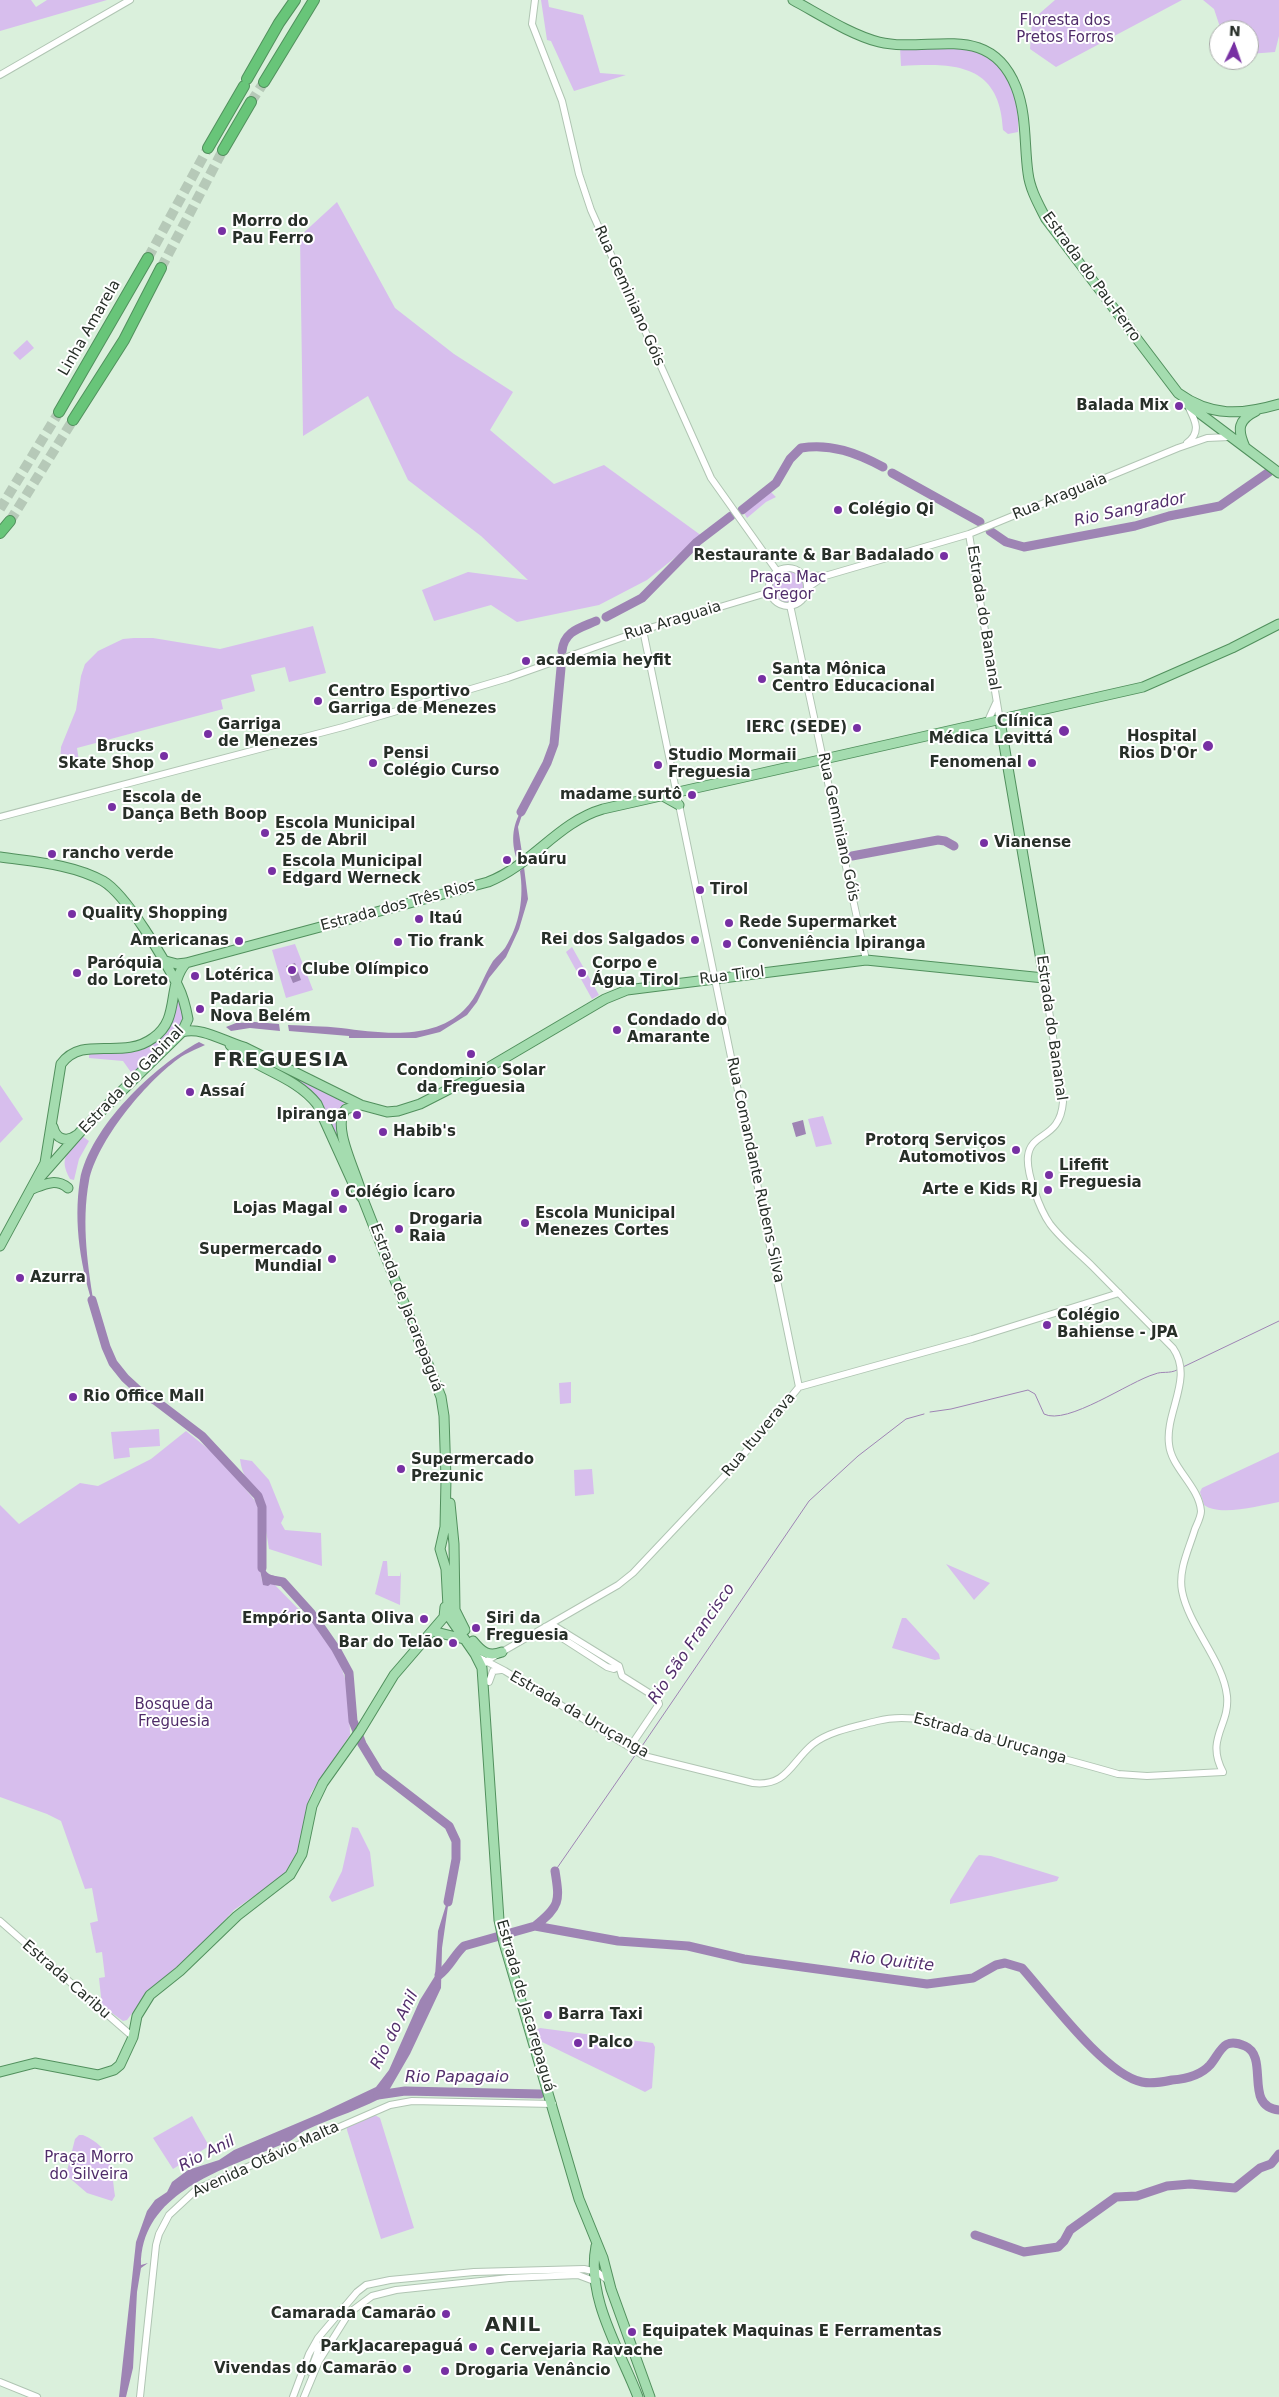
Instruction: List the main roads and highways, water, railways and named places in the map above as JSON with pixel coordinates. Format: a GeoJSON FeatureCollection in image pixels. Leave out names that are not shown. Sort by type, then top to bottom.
{"type":"FeatureCollection","features":[{"type":"Feature","properties":{"kind":"highway"},"geometry":{"type":"LineString","coordinates":[[208,148],[279,23],[295,0]]}},
{"type":"Feature","properties":{"kind":"highway"},"geometry":{"type":"LineString","coordinates":[[264,82],[314,0]]}},
{"type":"Feature","properties":{"kind":"highway"},"geometry":{"type":"LineString","coordinates":[[223,150],[252,102]]}},
{"type":"Feature","properties":{"kind":"highway","name":"Linha Amarela"},"geometry":{"type":"LineString","coordinates":[[59,412],[148,258]]}},
{"type":"Feature","properties":{"kind":"highway"},"geometry":{"type":"LineString","coordinates":[[74,420],[124,340],[161,268]]}},
{"type":"Feature","properties":{"kind":"highway"},"geometry":{"type":"LineString","coordinates":[[0,533],[10,521]]}},
{"type":"Feature","properties":{"kind":"main road","name":"Estrada do Pau-Ferro"},"geometry":{"type":"LineString","coordinates":[[794,0],[877,42],[899,45],[959,43],[978,48],[997,61],[1011,78],[1020,98],[1024,120],[1028,175],[1034,197],[1046,219],[1178,393],[1196,405],[1215,411],[1258,410],[1279,404]]}},
{"type":"Feature","properties":{"kind":"main road"},"geometry":{"type":"LineString","coordinates":[[1178,393],[1188,405],[1229,438],[1245,447],[1279,473]]}},
{"type":"Feature","properties":{"kind":"main road"},"geometry":{"type":"LineString","coordinates":[[1245,447],[1239,425],[1247,416],[1258,410]]}},
{"type":"Feature","properties":{"kind":"main road","name":"Estrada dos Três Rios"},"geometry":{"type":"LineString","coordinates":[[162,960],[177,964],[186,963],[488,882],[513,869],[565,827],[588,814],[1155,684],[1279,624]]}},
{"type":"Feature","properties":{"kind":"main road","name":"Estrada do Bananal"},"geometry":{"type":"LineString","coordinates":[[1000,721],[1041,956],[1041,980]]}},
{"type":"Feature","properties":{"kind":"main road"},"geometry":{"type":"LineString","coordinates":[[663,796],[679,806]]}},
{"type":"Feature","properties":{"kind":"main road"},"geometry":{"type":"LineString","coordinates":[[0,857],[72,868],[102,881],[126,904],[175,981]]}},
{"type":"Feature","properties":{"kind":"main road"},"geometry":{"type":"LineString","coordinates":[[1025,975],[1036,969],[1041,956]]}},
{"type":"Feature","properties":{"kind":"main road","name":"Rua Tirol"},"geometry":{"type":"LineString","coordinates":[[361,1105],[387,1112],[406,1110],[469,1080],[617,993],[638,988],[866,960],[1025,975],[1041,980]]}},
{"type":"Feature","properties":{"kind":"main road"},"geometry":{"type":"LineString","coordinates":[[175,981],[177,974],[186,963]]}},
{"type":"Feature","properties":{"kind":"main road","name":"Estrada do Gabinal"},"geometry":{"type":"LineString","coordinates":[[34,1186],[79,1134],[182,1032],[188,1019],[175,981]]}},
{"type":"Feature","properties":{"kind":"main road","name":"Estrada do Gabinal"},"geometry":{"type":"LineString","coordinates":[[0,1246],[34,1186],[46,1160],[59,1068],[67,1056],[84,1049],[127,1050],[155,1037],[164,1028],[172,1007],[175,981]]}},
{"type":"Feature","properties":{"kind":"main road","name":"Estrada de Jacarepaguá"},"geometry":{"type":"LineString","coordinates":[[182,1032],[199,1031],[228,1043],[244,1047],[361,1105]]}},
{"type":"Feature","properties":{"kind":"main road","name":"Estrada de Jacarepaguá"},"geometry":{"type":"LineString","coordinates":[[228,1043],[239,1054],[292,1081],[311,1097],[317,1104],[356,1190],[363,1199]]}},
{"type":"Feature","properties":{"kind":"main road","name":"Estrada de Jacarepaguá"},"geometry":{"type":"LineString","coordinates":[[361,1105],[346,1109],[340,1117],[340,1125],[361,1187],[363,1199],[441,1397],[444,1416],[446,1479],[445,1527],[441,1551],[446,1569],[447,1600],[450,1618],[469,1640]]}},
{"type":"Feature","properties":{"kind":"main road"},"geometry":{"type":"LineString","coordinates":[[52,1124],[56,1135],[61,1139],[67,1140],[79,1134]]}},
{"type":"Feature","properties":{"kind":"main road"},"geometry":{"type":"LineString","coordinates":[[34,1186],[53,1182],[63,1184],[68,1188]]}},
{"type":"Feature","properties":{"kind":"main road","name":"Estrada de Jacarepaguá"},"geometry":{"type":"LineString","coordinates":[[446,1479],[454,1544],[455,1607],[460,1623],[482,1662],[489,1682],[490,1713],[488,1729]]}},
{"type":"Feature","properties":{"kind":"main road"},"geometry":{"type":"LineString","coordinates":[[441,1544],[446,1543],[451,1546],[452,1561],[455,1568]]}},
{"type":"Feature","properties":{"kind":"main road"},"geometry":{"type":"LineString","coordinates":[[0,2072],[35,2064],[91,2074],[106,2073],[120,2065],[133,2037],[137,2016],[150,1995],[180,1971],[237,1916],[290,1876],[302,1854],[316,1796],[394,1675],[444,1617],[447,1600]]}},
{"type":"Feature","properties":{"kind":"main road"},"geometry":{"type":"LineString","coordinates":[[427,1637],[436,1632],[450,1618],[455,1607]]}},
{"type":"Feature","properties":{"kind":"main road"},"geometry":{"type":"LineString","coordinates":[[436,1632],[469,1640],[487,1654],[494,1655],[502,1652]]}},
{"type":"Feature","properties":{"kind":"main road","name":"Estrada de Jacarepaguá"},"geometry":{"type":"LineString","coordinates":[[482,1662],[484,1713],[488,1729],[501,1929],[504,1943],[580,2199],[596,2246],[603,2258],[609,2281],[650,2397]]}},
{"type":"Feature","properties":{"kind":"main road","name":"Estrada de Jacarepaguá"},"geometry":{"type":"LineString","coordinates":[[596,2246],[594,2281],[617,2347],[638,2397]]}},
{"type":"Feature","properties":{"kind":"waterway","name":"Rio Sangrador"},"geometry":{"type":"LineString","coordinates":[[742,510],[776,483],[790,459],[801,448],[823,447],[844,450],[883,467]]}},
{"type":"Feature","properties":{"kind":"waterway","name":"Rio Sangrador"},"geometry":{"type":"LineString","coordinates":[[990,531],[1006,542],[1024,547],[1135,526],[1169,516],[1220,506],[1269,472]]}},
{"type":"Feature","properties":{"kind":"waterway","name":"Rio Sangrador"},"geometry":{"type":"LineString","coordinates":[[892,473],[980,522]]}},
{"type":"Feature","properties":{"kind":"waterway","name":"Rio Sangrador"},"geometry":{"type":"LineString","coordinates":[[606,617],[642,598],[697,542],[731,516]]}},
{"type":"Feature","properties":{"kind":"waterway","name":"Rio Sangrador"},"geometry":{"type":"LineString","coordinates":[[562,651],[563,644],[569,635],[579,628],[596,621]]}},
{"type":"Feature","properties":{"kind":"waterway","name":"Rio Sangrador"},"geometry":{"type":"LineString","coordinates":[[521,812],[547,763],[554,744],[561,668]]}},
{"type":"Feature","properties":{"kind":"waterway"},"geometry":{"type":"LineString","coordinates":[[852,856],[938,840],[945,841],[954,846]]}},
{"type":"Feature","properties":{"kind":"waterway"},"geometry":{"type":"LineString","coordinates":[[92,1300],[106,1347],[113,1363],[125,1378],[138,1390],[156,1401],[202,1436],[258,1496],[262,1507],[262,1568]]}},
{"type":"Feature","properties":{"kind":"waterway","name":"Rio São Francisco"},"geometry":{"type":"LineString","coordinates":[[1183,1367],[1279,1321]]}},
{"type":"Feature","properties":{"kind":"waterway","name":"Rio São Francisco"},"geometry":{"type":"LineString","coordinates":[[930,1412],[951,1409],[1028,1390],[1035,1394],[1044,1414],[1054,1416],[1068,1414],[1099,1401],[1144,1378],[1158,1373],[1177,1370]]}},
{"type":"Feature","properties":{"kind":"waterway","name":"Rio São Francisco"},"geometry":{"type":"LineString","coordinates":[[640,1749],[809,1501],[858,1456],[906,1419],[924,1414]]}},
{"type":"Feature","properties":{"kind":"waterway"},"geometry":{"type":"LineString","coordinates":[[272,1580],[283,1582],[311,1613],[336,1649],[349,1673],[353,1721],[362,1744],[379,1772],[449,1826],[456,1841],[456,1859],[448,1902]]}},
{"type":"Feature","properties":{"kind":"waterway","name":"Rio São Francisco"},"geometry":{"type":"LineString","coordinates":[[555,1871],[636,1754]]}},
{"type":"Feature","properties":{"kind":"waterway","name":"Rio São Francisco"},"geometry":{"type":"LineString","coordinates":[[535,1926],[554,1908],[556,1903],[558,1890],[555,1871]]}},
{"type":"Feature","properties":{"kind":"waterway","name":"Rio Quitite"},"geometry":{"type":"LineString","coordinates":[[439,1975],[464,1946],[535,1926],[618,1941],[688,1946],[744,1959],[927,1984],[973,1978],[996,1965],[1005,1963],[1022,1968],[1078,2033],[1111,2065],[1127,2076],[1150,2083],[1182,2079],[1206,2069],[1227,2044],[1238,2043],[1252,2052],[1256,2060],[1259,2091],[1262,2100],[1268,2107],[1279,2110]]}},
{"type":"Feature","properties":{"kind":"waterway","name":"Rio Papagaio"},"geometry":{"type":"LineString","coordinates":[[378,2095],[405,2091],[540,2094]]}},
{"type":"Feature","properties":{"kind":"waterway","name":"Rio Papagaio"},"geometry":{"type":"LineString","coordinates":[[975,2235],[1024,2252],[1058,2247],[1070,2230],[1116,2197],[1137,2196],[1167,2186],[1190,2184],[1235,2188],[1260,2168],[1271,2164],[1279,2154]]}},
{"type":"Feature","properties":{"kind":"tunnel"},"geometry":{"type":"LineString","coordinates":[[251,102],[264,82]]}},
{"type":"Feature","properties":{"kind":"tunnel"},"geometry":{"type":"LineString","coordinates":[[148,258],[208,148]]}},
{"type":"Feature","properties":{"kind":"tunnel"},"geometry":{"type":"LineString","coordinates":[[161,268],[223,150]]}},
{"type":"Feature","properties":{"kind":"tunnel"},"geometry":{"type":"LineString","coordinates":[[0,509],[59,412]]}},
{"type":"Feature","properties":{"kind":"tunnel"},"geometry":{"type":"LineString","coordinates":[[10,521],[73,420]]}},
{"type":"Feature","properties":{"kind":"place","name":"Morro do Pau Ferro"},"geometry":{"type":"Point","coordinates":[222,231]}},
{"type":"Feature","properties":{"kind":"place","name":"Balada Mix"},"geometry":{"type":"Point","coordinates":[1179,406]}},
{"type":"Feature","properties":{"kind":"place","name":"Colégio Qi"},"geometry":{"type":"Point","coordinates":[838,510]}},
{"type":"Feature","properties":{"kind":"place","name":"Restaurante & Bar Badalado"},"geometry":{"type":"Point","coordinates":[944,556]}},
{"type":"Feature","properties":{"kind":"place","name":"academia heyfit"},"geometry":{"type":"Point","coordinates":[526,661]}},
{"type":"Feature","properties":{"kind":"place","name":"Santa Mônica Centro Educacional"},"geometry":{"type":"Point","coordinates":[762,679]}},
{"type":"Feature","properties":{"kind":"place","name":"Centro Esportivo Garriga de Menezes"},"geometry":{"type":"Point","coordinates":[318,701]}},
{"type":"Feature","properties":{"kind":"place","name":"IERC (SEDE)"},"geometry":{"type":"Point","coordinates":[857,728]}},
{"type":"Feature","properties":{"kind":"place","name":"Clínica Médica Levittá"},"geometry":{"type":"Point","coordinates":[1064,731]}},
{"type":"Feature","properties":{"kind":"place","name":"Garriga de Menezes"},"geometry":{"type":"Point","coordinates":[208,734]}},
{"type":"Feature","properties":{"kind":"place","name":"Hospital Rios D'Or"},"geometry":{"type":"Point","coordinates":[1208,746]}},
{"type":"Feature","properties":{"kind":"place","name":"Brucks Skate Shop"},"geometry":{"type":"Point","coordinates":[164,756]}},
{"type":"Feature","properties":{"kind":"place","name":"Pensi Colégio Curso"},"geometry":{"type":"Point","coordinates":[373,763]}},
{"type":"Feature","properties":{"kind":"place","name":"Fenomenal"},"geometry":{"type":"Point","coordinates":[1032,763]}},
{"type":"Feature","properties":{"kind":"place","name":"Studio Mormaii Freguesia"},"geometry":{"type":"Point","coordinates":[658,765]}},
{"type":"Feature","properties":{"kind":"place","name":"madame surtô"},"geometry":{"type":"Point","coordinates":[692,795]}},
{"type":"Feature","properties":{"kind":"place","name":"Escola de Dança Beth Boop"},"geometry":{"type":"Point","coordinates":[112,807]}},
{"type":"Feature","properties":{"kind":"place","name":"Escola Municipal 25 de Abril"},"geometry":{"type":"Point","coordinates":[265,833]}},
{"type":"Feature","properties":{"kind":"place","name":"Vianense"},"geometry":{"type":"Point","coordinates":[984,843]}},
{"type":"Feature","properties":{"kind":"place","name":"rancho verde"},"geometry":{"type":"Point","coordinates":[52,854]}},
{"type":"Feature","properties":{"kind":"place","name":"baúru"},"geometry":{"type":"Point","coordinates":[507,860]}},
{"type":"Feature","properties":{"kind":"place","name":"Escola Municipal Edgard Werneck"},"geometry":{"type":"Point","coordinates":[272,871]}},
{"type":"Feature","properties":{"kind":"place","name":"Tirol"},"geometry":{"type":"Point","coordinates":[700,890]}},
{"type":"Feature","properties":{"kind":"place","name":"Quality Shopping"},"geometry":{"type":"Point","coordinates":[72,914]}},
{"type":"Feature","properties":{"kind":"place","name":"Itaú"},"geometry":{"type":"Point","coordinates":[419,919]}},
{"type":"Feature","properties":{"kind":"place","name":"Rede Supermarket"},"geometry":{"type":"Point","coordinates":[729,923]}},
{"type":"Feature","properties":{"kind":"place","name":"Rei dos Salgados"},"geometry":{"type":"Point","coordinates":[695,940]}},
{"type":"Feature","properties":{"kind":"place","name":"Americanas"},"geometry":{"type":"Point","coordinates":[239,941]}},
{"type":"Feature","properties":{"kind":"place","name":"Tio frank"},"geometry":{"type":"Point","coordinates":[398,942]}},
{"type":"Feature","properties":{"kind":"place","name":"Conveniência Ipiranga"},"geometry":{"type":"Point","coordinates":[727,944]}},
{"type":"Feature","properties":{"kind":"place","name":"Clube Olímpico"},"geometry":{"type":"Point","coordinates":[292,970]}},
{"type":"Feature","properties":{"kind":"place","name":"Paróquia do Loreto"},"geometry":{"type":"Point","coordinates":[77,973]}},
{"type":"Feature","properties":{"kind":"place","name":"Corpo e Água Tirol"},"geometry":{"type":"Point","coordinates":[582,973]}},
{"type":"Feature","properties":{"kind":"place","name":"Lotérica"},"geometry":{"type":"Point","coordinates":[195,976]}},
{"type":"Feature","properties":{"kind":"place","name":"Padaria Nova Belém"},"geometry":{"type":"Point","coordinates":[200,1009]}},
{"type":"Feature","properties":{"kind":"place","name":"Condado do Amarante"},"geometry":{"type":"Point","coordinates":[617,1030]}},
{"type":"Feature","properties":{"kind":"place","name":"Condominio Solar da Freguesia"},"geometry":{"type":"Point","coordinates":[471,1054]}},
{"type":"Feature","properties":{"kind":"place","name":"Assaí"},"geometry":{"type":"Point","coordinates":[190,1092]}},
{"type":"Feature","properties":{"kind":"place","name":"Ipiranga"},"geometry":{"type":"Point","coordinates":[357,1115]}},
{"type":"Feature","properties":{"kind":"place","name":"Habib's"},"geometry":{"type":"Point","coordinates":[383,1132]}},
{"type":"Feature","properties":{"kind":"place","name":"Protorq Serviços Automotivos"},"geometry":{"type":"Point","coordinates":[1016,1150]}},
{"type":"Feature","properties":{"kind":"place","name":"Lifefit Freguesia"},"geometry":{"type":"Point","coordinates":[1049,1175]}},
{"type":"Feature","properties":{"kind":"place","name":"Arte e Kids RJ"},"geometry":{"type":"Point","coordinates":[1048,1190]}},
{"type":"Feature","properties":{"kind":"place","name":"Colégio Ícaro"},"geometry":{"type":"Point","coordinates":[335,1193]}},
{"type":"Feature","properties":{"kind":"place","name":"Lojas Magal"},"geometry":{"type":"Point","coordinates":[343,1209]}},
{"type":"Feature","properties":{"kind":"place","name":"Escola Municipal Menezes Cortes"},"geometry":{"type":"Point","coordinates":[525,1223]}},
{"type":"Feature","properties":{"kind":"place","name":"Drogaria Raia"},"geometry":{"type":"Point","coordinates":[399,1229]}},
{"type":"Feature","properties":{"kind":"place","name":"Supermercado Mundial"},"geometry":{"type":"Point","coordinates":[332,1259]}},
{"type":"Feature","properties":{"kind":"place","name":"Azurra"},"geometry":{"type":"Point","coordinates":[20,1278]}},
{"type":"Feature","properties":{"kind":"place","name":"Colégio Bahiense - JPA"},"geometry":{"type":"Point","coordinates":[1047,1325]}},
{"type":"Feature","properties":{"kind":"place","name":"Rio Office Mall"},"geometry":{"type":"Point","coordinates":[73,1397]}},
{"type":"Feature","properties":{"kind":"place","name":"Supermercado Prezunic"},"geometry":{"type":"Point","coordinates":[401,1469]}},
{"type":"Feature","properties":{"kind":"place","name":"Empório Santa Oliva"},"geometry":{"type":"Point","coordinates":[424,1619]}},
{"type":"Feature","properties":{"kind":"place","name":"Siri da Freguesia"},"geometry":{"type":"Point","coordinates":[476,1628]}},
{"type":"Feature","properties":{"kind":"place","name":"Bar do Telão"},"geometry":{"type":"Point","coordinates":[453,1643]}},
{"type":"Feature","properties":{"kind":"place","name":"Barra Taxi"},"geometry":{"type":"Point","coordinates":[548,2015]}},
{"type":"Feature","properties":{"kind":"place","name":"Palco"},"geometry":{"type":"Point","coordinates":[578,2043]}},
{"type":"Feature","properties":{"kind":"place","name":"Camarada Camarão"},"geometry":{"type":"Point","coordinates":[446,2314]}},
{"type":"Feature","properties":{"kind":"place","name":"Equipatek Maquinas E Ferramentas"},"geometry":{"type":"Point","coordinates":[632,2332]}},
{"type":"Feature","properties":{"kind":"place","name":"ParkJacarepaguá"},"geometry":{"type":"Point","coordinates":[473,2347]}},
{"type":"Feature","properties":{"kind":"place","name":"Cervejaria Ravache"},"geometry":{"type":"Point","coordinates":[490,2351]}},
{"type":"Feature","properties":{"kind":"place","name":"Vivendas do Camarão"},"geometry":{"type":"Point","coordinates":[407,2369]}},
{"type":"Feature","properties":{"kind":"place","name":"Drogaria Venâncio"},"geometry":{"type":"Point","coordinates":[445,2371]}},
{"type":"Feature","properties":{"kind":"district","name":"FREGUESIA"},"geometry":{"type":"Point","coordinates":[281,1061]}},
{"type":"Feature","properties":{"kind":"district","name":"ANIL"},"geometry":{"type":"Point","coordinates":[513,2326]}},
{"type":"Feature","properties":{"kind":"park label","name":"Floresta dos Pretos Forros"},"geometry":{"type":"Point","coordinates":[1065,30]}},
{"type":"Feature","properties":{"kind":"park label","name":"Praça Mac Gregor"},"geometry":{"type":"Point","coordinates":[788,586]}},
{"type":"Feature","properties":{"kind":"park label","name":"Bosque da Freguesia"},"geometry":{"type":"Point","coordinates":[174,1714]}},
{"type":"Feature","properties":{"kind":"park label","name":"Praça Morro do Silveira"},"geometry":{"type":"Point","coordinates":[89,2166]}},
{"type":"Feature","properties":{"kind":"water label","name":"Rio do Anil"},"geometry":{"type":"Point","coordinates":[395,2030]}},
{"type":"Feature","properties":{"kind":"water label","name":"Rio Anil"},"geometry":{"type":"Point","coordinates":[207,2154]}}]}
